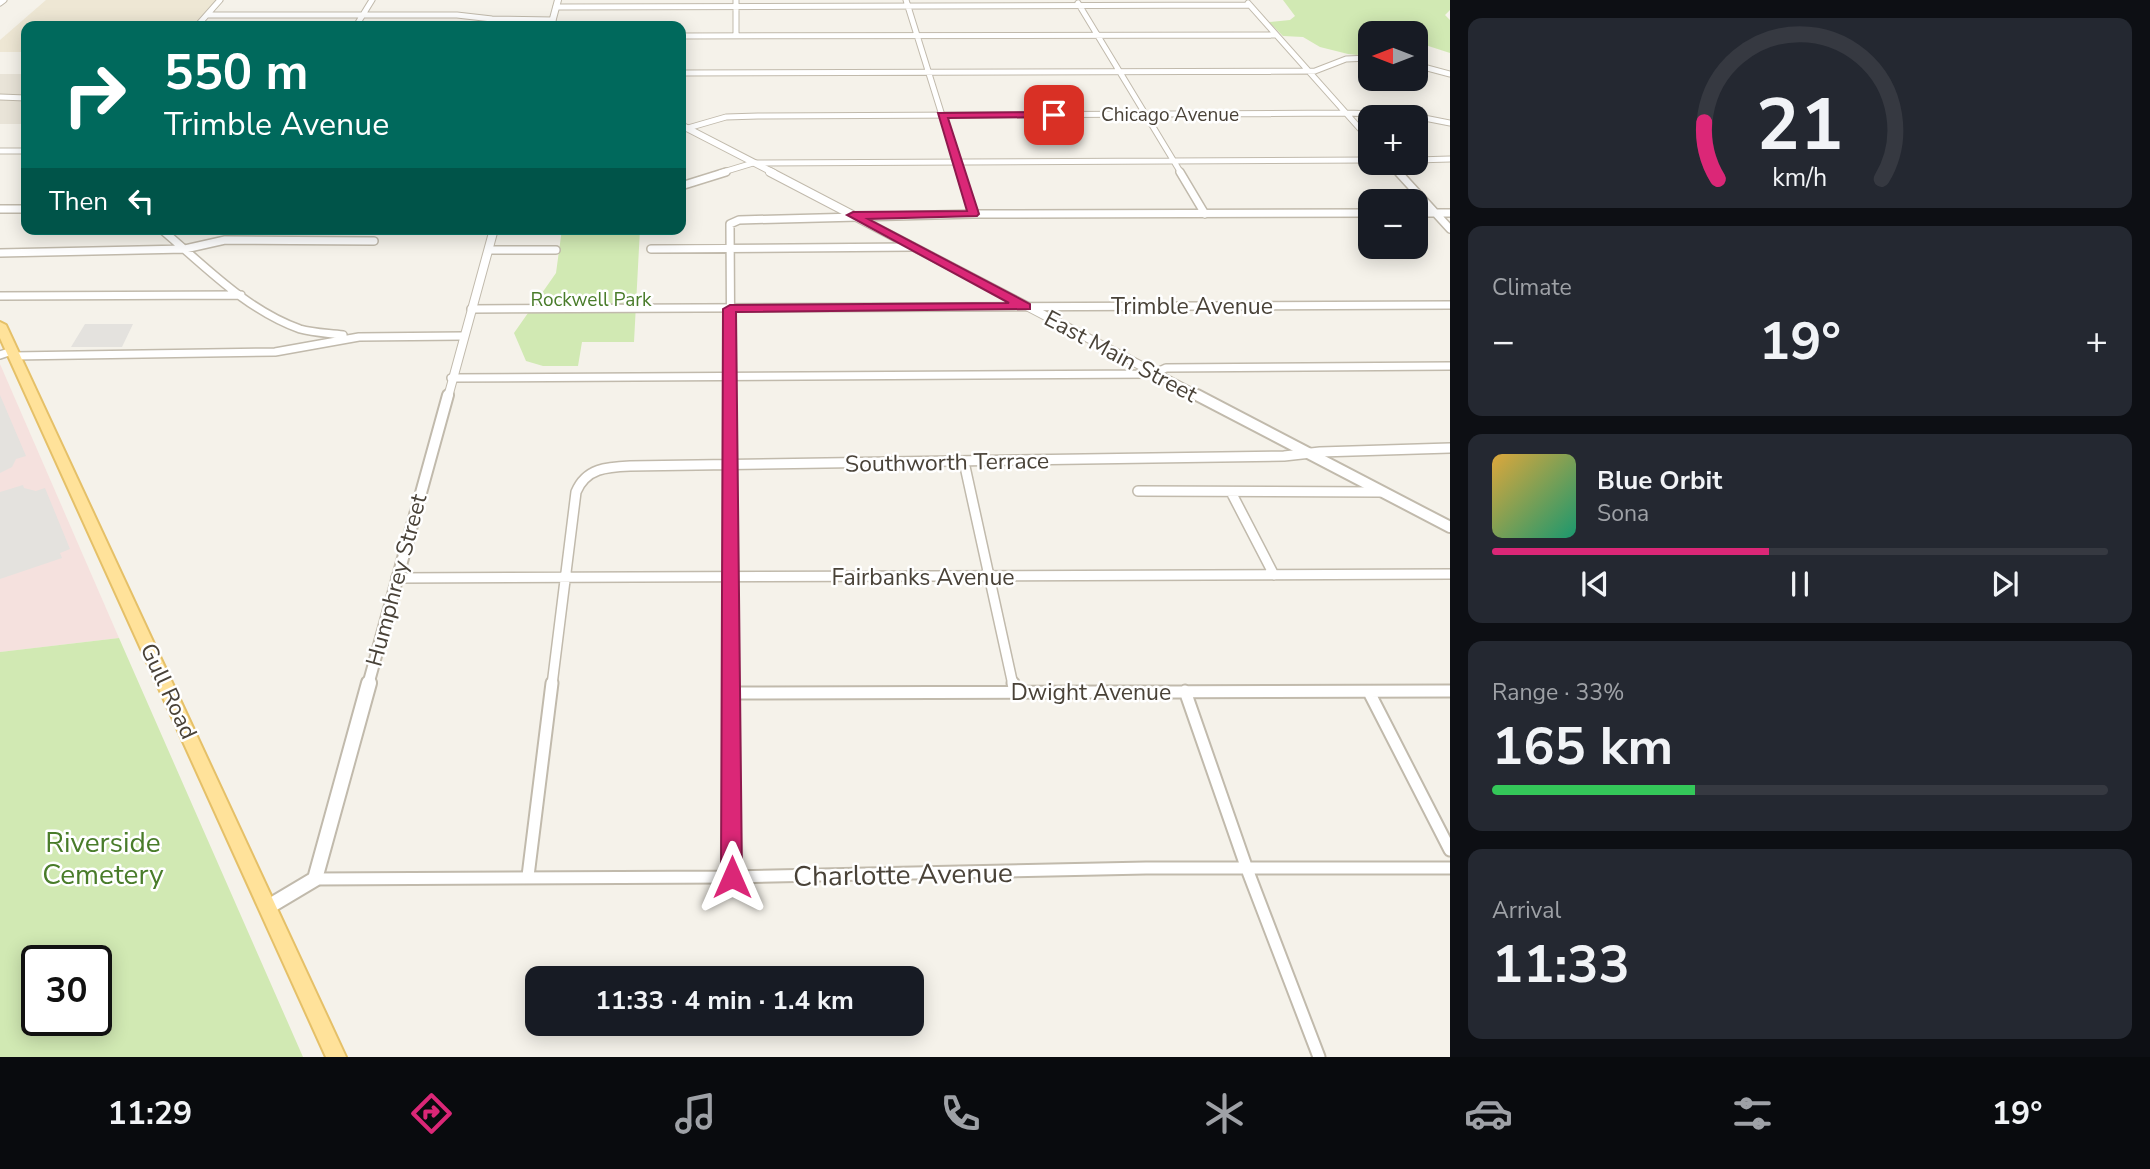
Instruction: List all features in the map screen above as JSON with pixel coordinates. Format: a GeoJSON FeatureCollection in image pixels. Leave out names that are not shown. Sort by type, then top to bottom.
{"type":"FeatureCollection","features":[{"type":"Feature","properties":{"kind":"main road","name":"Gull Road"},"geometry":{"type":"LineString","coordinates":[[0,325],[9,354],[336,1057]]}},
{"type":"Feature","properties":{"kind":"street"},"geometry":{"type":"LineString","coordinates":[[202,21],[220,0]]}},
{"type":"Feature","properties":{"kind":"street"},"geometry":{"type":"LineString","coordinates":[[359,21],[372,0]]}},
{"type":"Feature","properties":{"kind":"street"},"geometry":{"type":"LineString","coordinates":[[1245,0],[1358,126]]}},
{"type":"Feature","properties":{"kind":"street"},"geometry":{"type":"LineString","coordinates":[[552,21],[557,3],[1250,5]]}},
{"type":"Feature","properties":{"kind":"street"},"geometry":{"type":"LineString","coordinates":[[736,3],[736,36]]}},
{"type":"Feature","properties":{"kind":"street"},"geometry":{"type":"LineString","coordinates":[[907,3],[973,214]]}},
{"type":"Feature","properties":{"kind":"street"},"geometry":{"type":"LineString","coordinates":[[1078,3],[1205,214]]}},
{"type":"Feature","properties":{"kind":"street"},"geometry":{"type":"LineString","coordinates":[[207,15],[457,15],[522,21]]}},
{"type":"Feature","properties":{"kind":"street"},"geometry":{"type":"LineString","coordinates":[[686,36],[1275,35]]}},
{"type":"Feature","properties":{"kind":"street"},"geometry":{"type":"LineString","coordinates":[[686,73],[1308,71],[1358,59]]}},
{"type":"Feature","properties":{"kind":"street"},"geometry":{"type":"LineString","coordinates":[[1428,68],[1450,74]]}},
{"type":"Feature","properties":{"kind":"street"},"geometry":{"type":"LineString","coordinates":[[0,97],[21,98]]}},
{"type":"Feature","properties":{"kind":"street","name":"Chicago Avenue"},"geometry":{"type":"LineString","coordinates":[[686,127],[736,116],[1346,113],[1409,115],[1450,123]]}},
{"type":"Feature","properties":{"kind":"street","name":"East Main Street"},"geometry":{"type":"LineString","coordinates":[[686,130],[1450,527]]}},
{"type":"Feature","properties":{"kind":"street"},"geometry":{"type":"LineString","coordinates":[[0,151],[21,151]]}},
{"type":"Feature","properties":{"kind":"street"},"geometry":{"type":"LineString","coordinates":[[1428,160],[1450,159]]}},
{"type":"Feature","properties":{"kind":"street"},"geometry":{"type":"LineString","coordinates":[[686,184],[753,163],[1358,160]]}},
{"type":"Feature","properties":{"kind":"street"},"geometry":{"type":"LineString","coordinates":[[1401,175],[1450,229]]}},
{"type":"Feature","properties":{"kind":"street"},"geometry":{"type":"LineString","coordinates":[[0,209],[21,209]]}},
{"type":"Feature","properties":{"kind":"street"},"geometry":{"type":"LineString","coordinates":[[1428,213],[1450,213]]}},
{"type":"Feature","properties":{"kind":"street"},"geometry":{"type":"LineString","coordinates":[[732,877],[732,464],[728,226],[732,222],[853,215],[1358,214]]}},
{"type":"Feature","properties":{"kind":"street"},"geometry":{"type":"LineString","coordinates":[[168,235],[241,295],[275,318],[304,330],[359,337],[463,337]]}},
{"type":"Feature","properties":{"kind":"street","name":"Humphrey Street"},"geometry":{"type":"LineString","coordinates":[[315,879],[493,235]]}},
{"type":"Feature","properties":{"kind":"street"},"geometry":{"type":"LineString","coordinates":[[0,253],[185,249],[225,240],[374,241]]}},
{"type":"Feature","properties":{"kind":"street"},"geometry":{"type":"LineString","coordinates":[[650,249],[913,247]]}},
{"type":"Feature","properties":{"kind":"street"},"geometry":{"type":"LineString","coordinates":[[489,250],[556,250]]}},
{"type":"Feature","properties":{"kind":"street"},"geometry":{"type":"LineString","coordinates":[[0,296],[241,295]]}},
{"type":"Feature","properties":{"kind":"street","name":"Trimble Avenue"},"geometry":{"type":"LineString","coordinates":[[471,309],[1450,305]]}},
{"type":"Feature","properties":{"kind":"street"},"geometry":{"type":"LineString","coordinates":[[9,354],[275,352],[359,337]]}},
{"type":"Feature","properties":{"kind":"street"},"geometry":{"type":"LineString","coordinates":[[451,378],[1153,374],[1166,368],[1450,366]]}},
{"type":"Feature","properties":{"kind":"street","name":"Southworth Terrace"},"geometry":{"type":"LineString","coordinates":[[565,577],[576,492],[582,477],[587,473],[612,467],[1284,456],[1450,448]]}},
{"type":"Feature","properties":{"kind":"street"},"geometry":{"type":"LineString","coordinates":[[964,462],[1015,692]]}},
{"type":"Feature","properties":{"kind":"street"},"geometry":{"type":"LineString","coordinates":[[1138,491],[1380,492]]}},
{"type":"Feature","properties":{"kind":"street"},"geometry":{"type":"LineString","coordinates":[[1231,492],[1274,575]]}},
{"type":"Feature","properties":{"kind":"street","name":"Fairbanks Avenue"},"geometry":{"type":"LineString","coordinates":[[396,578],[1450,574]]}},
{"type":"Feature","properties":{"kind":"street"},"geometry":{"type":"LineString","coordinates":[[528,876],[565,577]]}},
{"type":"Feature","properties":{"kind":"street"},"geometry":{"type":"LineString","coordinates":[[1185,691],[1247,869],[1319,1057]]}},
{"type":"Feature","properties":{"kind":"street","name":"Dwight Avenue"},"geometry":{"type":"LineString","coordinates":[[732,693],[1450,691]]}},
{"type":"Feature","properties":{"kind":"street"},"geometry":{"type":"LineString","coordinates":[[1369,692],[1450,850]]}},
{"type":"Feature","properties":{"kind":"street","name":"Charlotte Avenue"},"geometry":{"type":"LineString","coordinates":[[315,879],[1450,868]]}},
{"type":"Feature","properties":{"kind":"street"},"geometry":{"type":"LineString","coordinates":[[268,907],[315,879]]}},
{"type":"Feature","properties":{"kind":"shaded area"},"geometry":{"type":"Polygon","coordinates":[[[46,0],[217,0],[199,21],[22,21],[46,0]]]}},
{"type":"Feature","properties":{"kind":"shaded area"},"geometry":{"type":"Polygon","coordinates":[[[21,22],[21,52],[0,52],[0,40],[21,22]]]}},
{"type":"Feature","properties":{"kind":"shaded area"},"geometry":{"type":"Polygon","coordinates":[[[0,74],[21,74],[21,124],[0,124],[0,74]]]}},
{"type":"Feature","properties":{"kind":"shaded area"},"geometry":{"type":"Polygon","coordinates":[[[85,324],[133,324],[122,347],[71,347],[85,324]]]}},
{"type":"Feature","properties":{"kind":"shaded area"},"geometry":{"type":"Polygon","coordinates":[[[0,364],[119,638],[0,652],[0,364]]]}},
{"type":"Feature","properties":{"kind":"shaded area"},"geometry":{"type":"Polygon","coordinates":[[[0,395],[26,456],[16,459],[12,467],[0,473],[0,395]]]}},
{"type":"Feature","properties":{"kind":"shaded area"},"geometry":{"type":"Polygon","coordinates":[[[23,485],[24,488],[36,491],[45,488],[70,549],[60,553],[62,558],[0,579],[0,492],[23,485]]]}},
{"type":"Feature","properties":{"kind":"green space"},"geometry":{"type":"Polygon","coordinates":[[[1283,0],[1450,0],[1450,10],[1445,15],[1450,20],[1450,53],[1428,46],[1428,21],[1358,21],[1357,55],[1320,47],[1303,37],[1283,36],[1269,22],[1290,20],[1295,16],[1283,0]]]}},
{"type":"Feature","properties":{"kind":"green space","name":"Rockwell Park"},"geometry":{"type":"Polygon","coordinates":[[[561,235],[640,235],[634,342],[582,342],[578,366],[543,366],[526,361],[514,333],[556,273],[561,235]]]}},
{"type":"Feature","properties":{"kind":"green space","name":"Riverside Cemetery"},"geometry":{"type":"Polygon","coordinates":[[[119,638],[303,1057],[0,1057],[0,652],[119,638]]]}},
{"type":"Feature","properties":{"kind":"route"},"geometry":{"type":"LineString","coordinates":[[732,877],[730,309],[1026,307],[853,215],[973,214],[942,115],[1054,115]]}}]}
